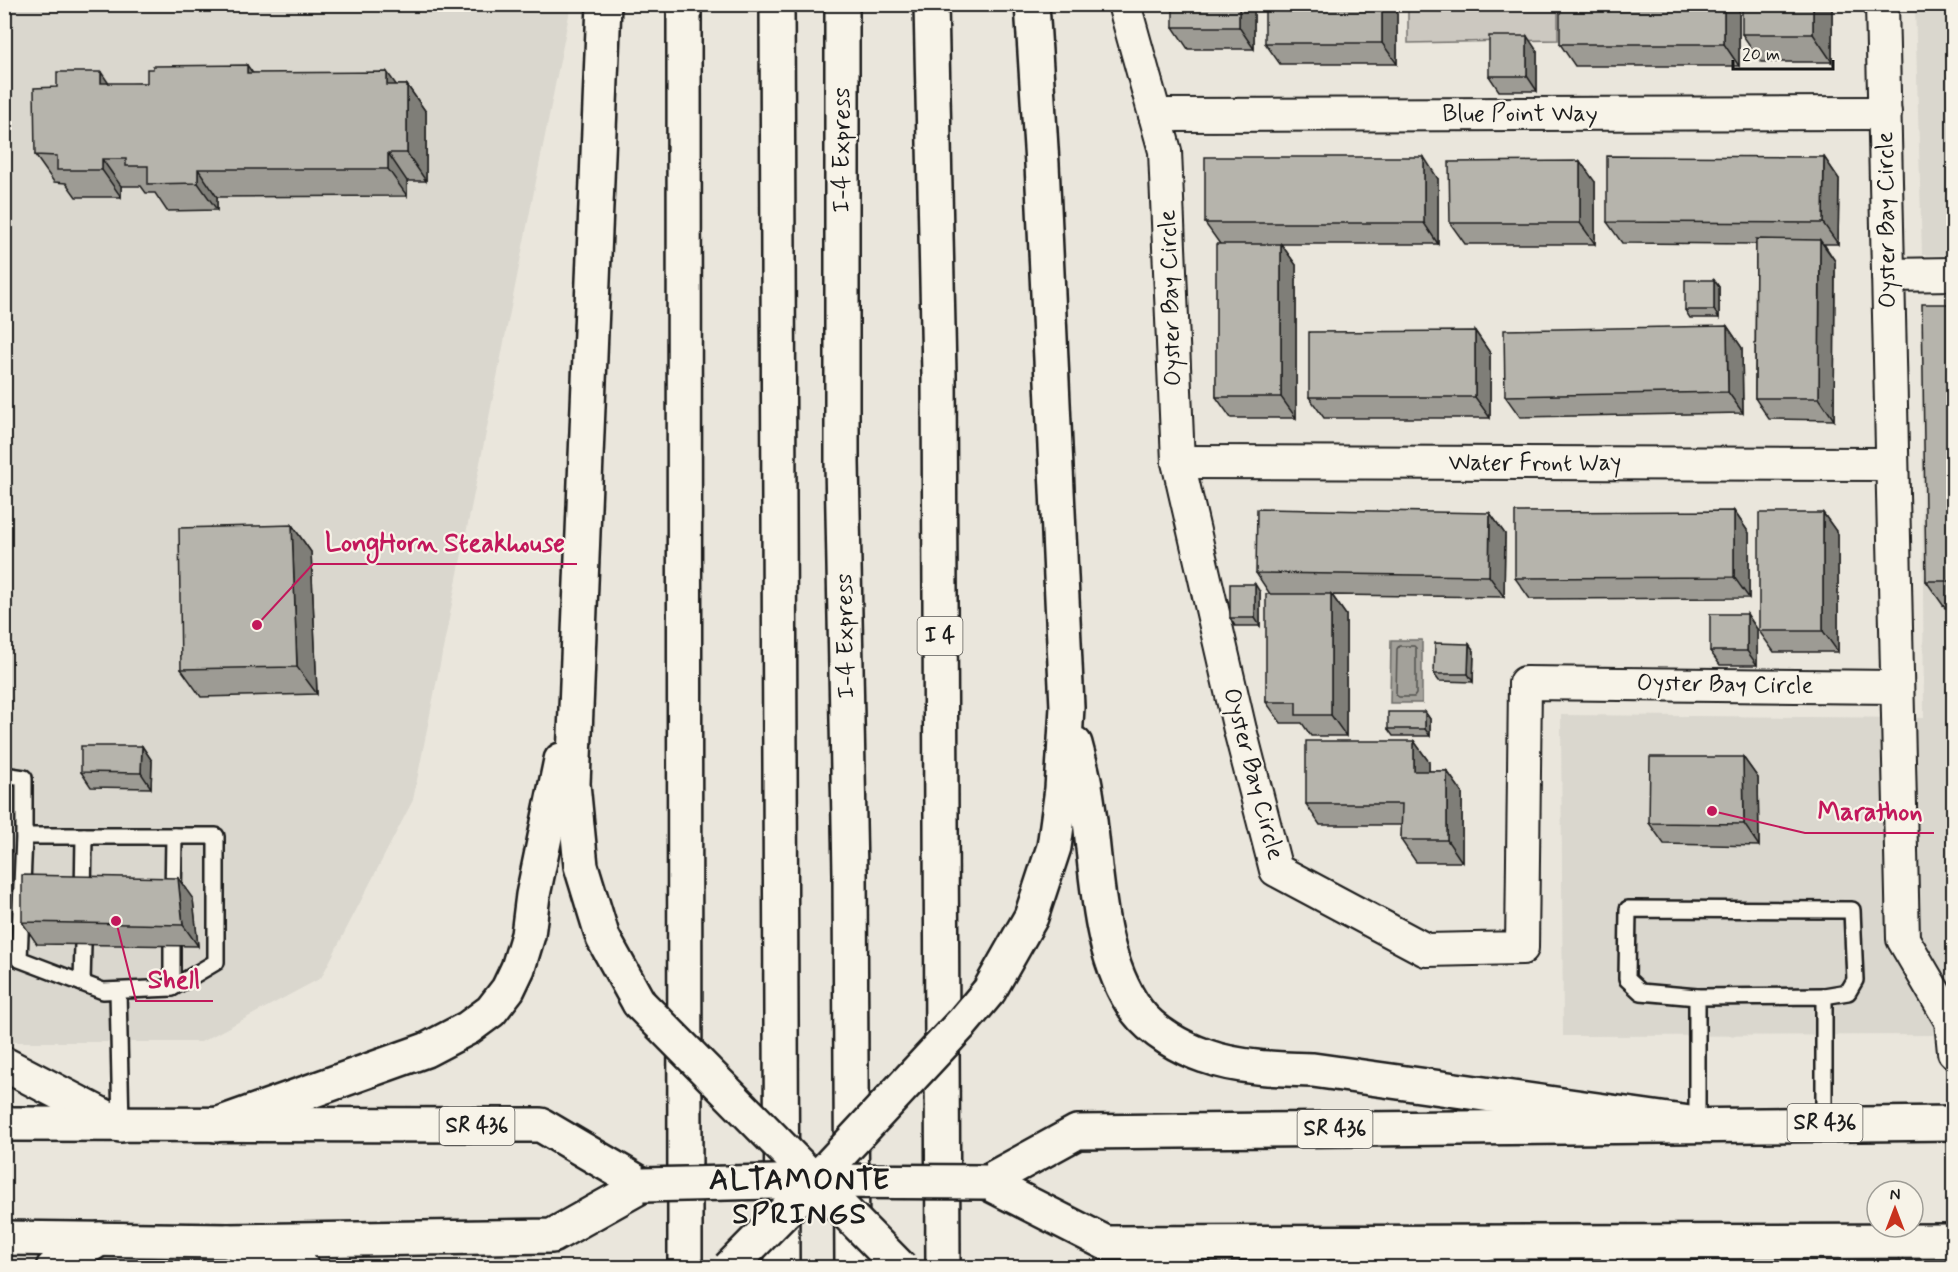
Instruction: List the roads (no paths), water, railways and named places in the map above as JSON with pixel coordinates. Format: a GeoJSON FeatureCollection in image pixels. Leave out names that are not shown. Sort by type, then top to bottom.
{"type":"FeatureCollection","features":[{"type":"Feature","properties":{"kind":"main road"},"geometry":{"type":"LineString","coordinates":[[604,4],[573,784],[581,866],[603,938],[639,1003],[901,1268]]}},
{"type":"Feature","properties":{"kind":"main road"},"geometry":{"type":"LineString","coordinates":[[684,4],[685,1268]]}},
{"type":"Feature","properties":{"kind":"main road"},"geometry":{"type":"LineString","coordinates":[[777,4],[782,1268]]}},
{"type":"Feature","properties":{"kind":"main road","name":"I-4 Express"},"geometry":{"type":"LineString","coordinates":[[842,4],[842,462],[850,874],[852,1268]]}},
{"type":"Feature","properties":{"kind":"main road","name":"I 4"},"geometry":{"type":"LineString","coordinates":[[931,4],[939,374],[943,1268]]}},
{"type":"Feature","properties":{"kind":"main road"},"geometry":{"type":"LineString","coordinates":[[729,1268],[815,1181],[963,1022],[989,990],[1031,917],[1054,847],[1066,745],[1067,707],[1043,176],[1032,4]]}},
{"type":"Feature","properties":{"kind":"main road"},"geometry":{"type":"LineString","coordinates":[[216,1125],[426,1050],[468,1028],[491,1011],[518,968],[528,935],[535,884],[577,688]]}},
{"type":"Feature","properties":{"kind":"main road"},"geometry":{"type":"LineString","coordinates":[[1067,707],[1086,792],[1095,873],[1105,928],[1117,975],[1138,1012],[1162,1035],[1206,1057],[1243,1065],[1271,1069],[1312,1070],[1697,1124]]}},
{"type":"Feature","properties":{"kind":"main road"},"geometry":{"type":"LineString","coordinates":[[4,1064],[121,1125]]}},
{"type":"Feature","properties":{"kind":"main road","name":"SR 436"},"geometry":{"type":"LineString","coordinates":[[986,1182],[1077,1132],[1953,1123]]}},
{"type":"Feature","properties":{"kind":"main road","name":"SR 436"},"geometry":{"type":"LineString","coordinates":[[4,1124],[542,1125],[643,1185]]}},
{"type":"Feature","properties":{"kind":"main road","name":"SR 436"},"geometry":{"type":"LineString","coordinates":[[4,1238],[228,1241],[552,1236],[643,1185],[815,1181],[986,1182],[1106,1243],[1487,1243],[1609,1255],[1953,1241]]}},
{"type":"Feature","properties":{"kind":"main road"},"geometry":{"type":"LineString","coordinates":[[53,1268],[100,1239]]}},
{"type":"Feature","properties":{"kind":"main road"},"geometry":{"type":"LineString","coordinates":[[228,1241],[302,1268]]}},
{"type":"Feature","properties":{"kind":"main road"},"geometry":{"type":"LineString","coordinates":[[1384,1268],[1487,1243]]}},
{"type":"Feature","properties":{"kind":"street","name":"Oyster Bay Circle"},"geometry":{"type":"LineString","coordinates":[[1124,4],[1165,151],[1178,462],[1240,730],[1276,870],[1426,950],[1522,948],[1525,683],[1897,687]]}},
{"type":"Feature","properties":{"kind":"street","name":"Oyster Bay Circle"},"geometry":{"type":"LineString","coordinates":[[1882,4],[1903,939],[1951,1021],[1953,1052]]}},
{"type":"Feature","properties":{"kind":"street","name":"Blue Point Way"},"geometry":{"type":"LineString","coordinates":[[1155,115],[1884,113]]}},
{"type":"Feature","properties":{"kind":"street"},"geometry":{"type":"LineString","coordinates":[[1888,275],[1953,274]]}},
{"type":"Feature","properties":{"kind":"street","name":"Water Front Way"},"geometry":{"type":"LineString","coordinates":[[1178,462],[1892,464]]}},
{"type":"Feature","properties":{"kind":"lane"},"geometry":{"type":"LineString","coordinates":[[4,775],[24,778],[19,959],[103,991],[172,988],[216,962],[216,836],[24,836]]}},
{"type":"Feature","properties":{"kind":"lane"},"geometry":{"type":"LineString","coordinates":[[83,897],[84,836]]}},
{"type":"Feature","properties":{"kind":"lane"},"geometry":{"type":"LineString","coordinates":[[173,898],[174,836]]}},
{"type":"Feature","properties":{"kind":"lane"},"geometry":{"type":"LineString","coordinates":[[1628,909],[1852,910],[1854,981],[1848,992],[1824,996],[1697,997],[1641,992],[1627,979],[1628,909]]}},
{"type":"Feature","properties":{"kind":"lane"},"geometry":{"type":"LineString","coordinates":[[82,983],[83,944]]}},
{"type":"Feature","properties":{"kind":"lane"},"geometry":{"type":"LineString","coordinates":[[172,946],[172,988]]}},
{"type":"Feature","properties":{"kind":"lane"},"geometry":{"type":"LineString","coordinates":[[118,990],[121,1125]]}},
{"type":"Feature","properties":{"kind":"lane"},"geometry":{"type":"LineString","coordinates":[[1824,996],[1824,1123]]}},
{"type":"Feature","properties":{"kind":"lane"},"geometry":{"type":"LineString","coordinates":[[1697,997],[1697,1124]]}},
{"type":"Feature","properties":{"kind":"water"},"geometry":{"type":"Polygon","coordinates":[[[1391,640],[1422,640],[1422,703],[1390,703],[1391,640]]]}},
{"type":"Feature","properties":{"kind":"place","name":"LongHorn Steakhouse"},"geometry":{"type":"Point","coordinates":[257,625]}},
{"type":"Feature","properties":{"kind":"place","name":"Marathon"},"geometry":{"type":"Point","coordinates":[1712,811]}},
{"type":"Feature","properties":{"kind":"place","name":"Shell"},"geometry":{"type":"Point","coordinates":[116,921]}},
{"type":"Feature","properties":{"kind":"district","name":"ALTAMONTE SPRINGS"},"geometry":{"type":"Point","coordinates":[800,1197]}}]}
